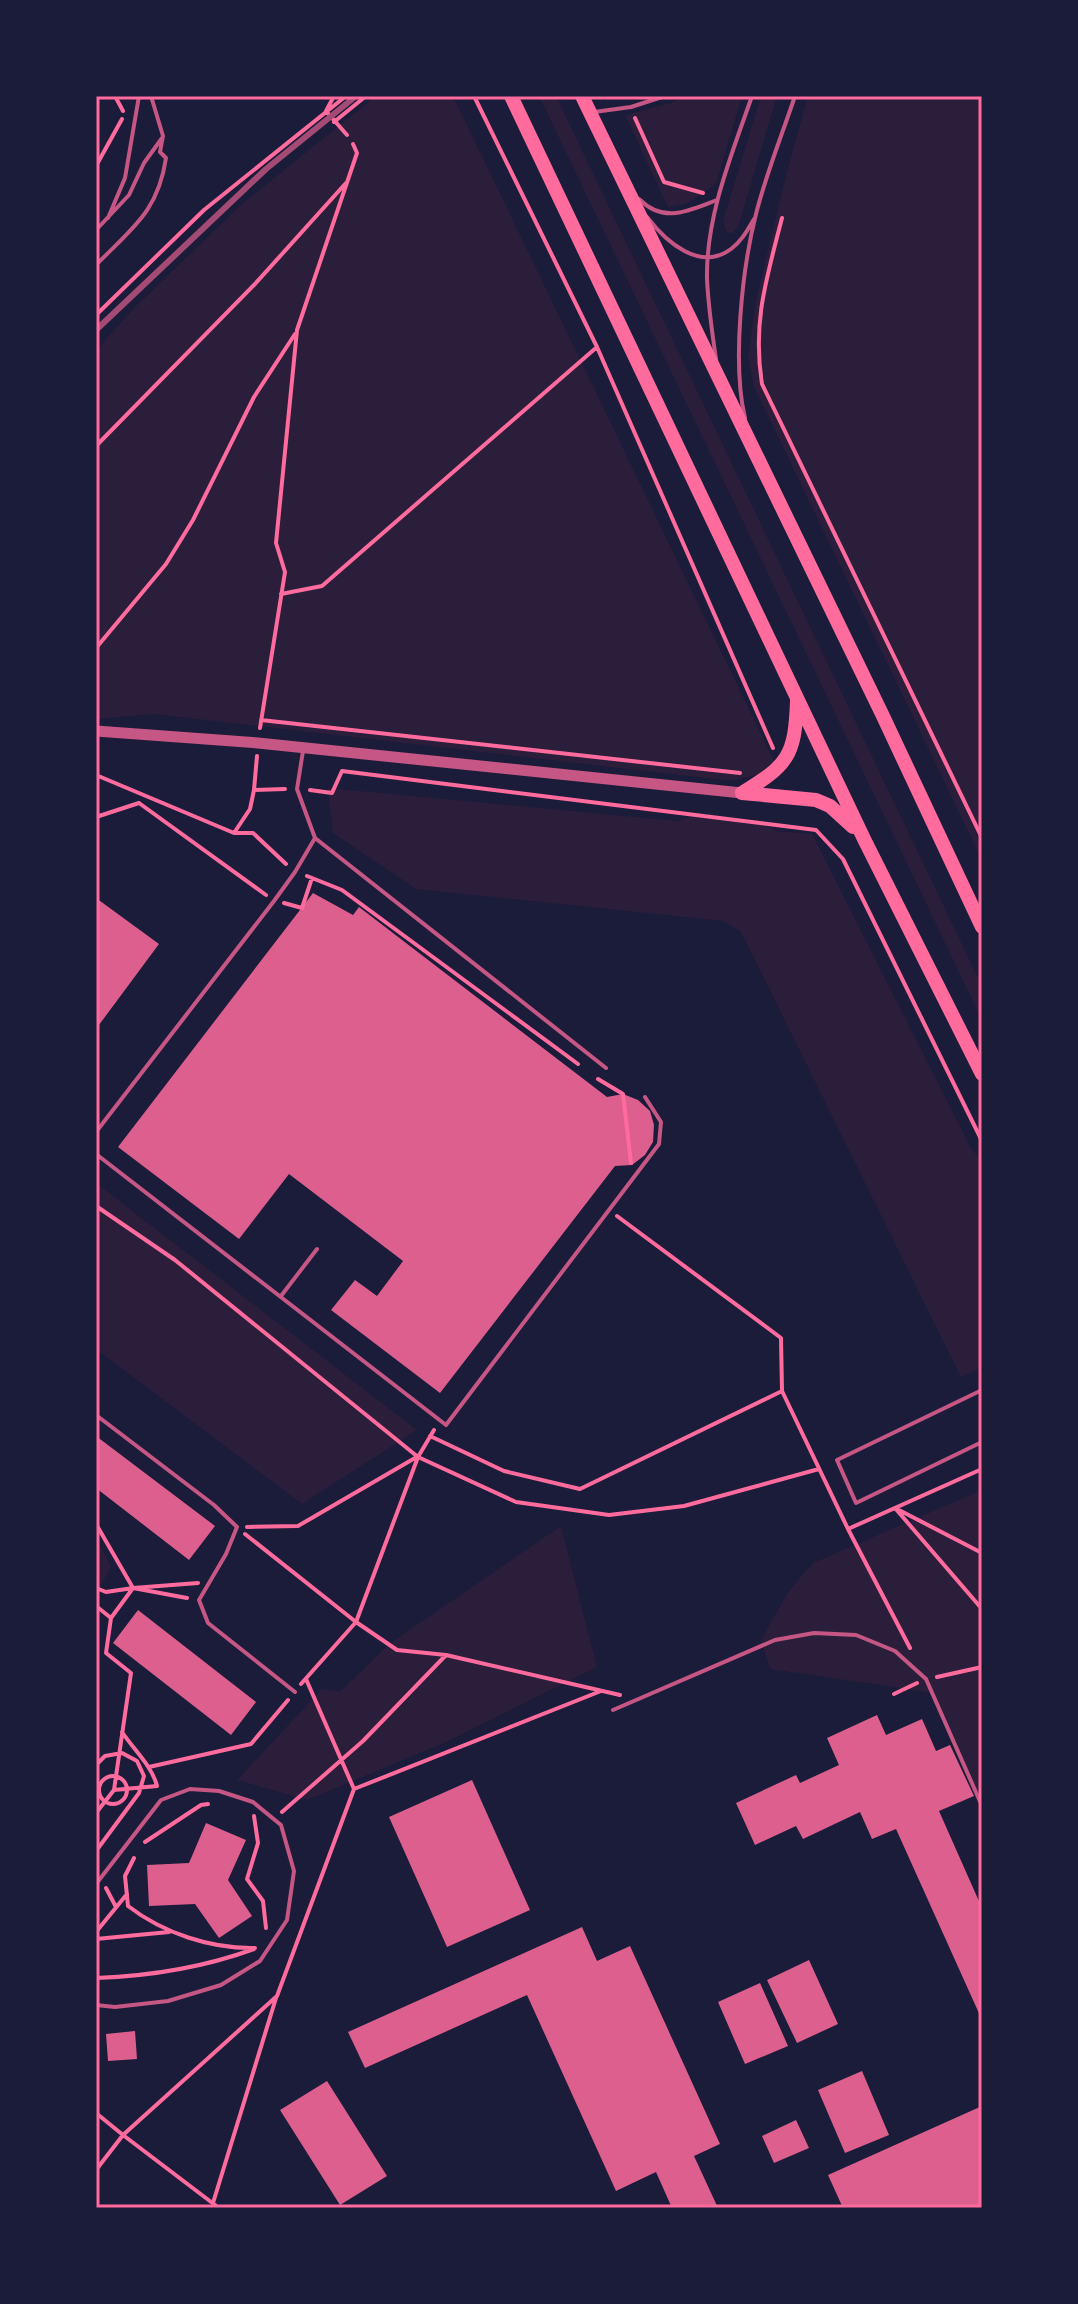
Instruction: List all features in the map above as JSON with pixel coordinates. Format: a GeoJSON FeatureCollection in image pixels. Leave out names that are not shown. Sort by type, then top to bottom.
{"type":"FeatureCollection","features":[{"type":"Feature","properties":{"kind":"highway"},"geometry":{"type":"LineString","coordinates":[[511,96],[864,839],[982,1074]]}},
{"type":"Feature","properties":{"kind":"highway"},"geometry":{"type":"LineString","coordinates":[[582,96],[982,927]]}},
{"type":"Feature","properties":{"kind":"highway"},"geometry":{"type":"LineString","coordinates":[[742,793],[782,765],[790,752],[796,728],[797,697]]}},
{"type":"Feature","properties":{"kind":"highway"},"geometry":{"type":"LineString","coordinates":[[742,793],[816,800],[830,806],[864,839]]}},
{"type":"Feature","properties":{"kind":"street"},"geometry":{"type":"LineString","coordinates":[[96,731],[246,742],[742,793]]}},
{"type":"Feature","properties":{"kind":"lane"},"geometry":{"type":"LineString","coordinates":[[108,218],[125,178],[139,96]]}},
{"type":"Feature","properties":{"kind":"lane"},"geometry":{"type":"LineString","coordinates":[[96,265],[150,209],[162,183],[166,158],[160,152],[163,136],[151,96]]}},
{"type":"Feature","properties":{"kind":"lane"},"geometry":{"type":"LineString","coordinates":[[589,113],[631,107],[665,96]]}},
{"type":"Feature","properties":{"kind":"lane"},"geometry":{"type":"LineString","coordinates":[[721,386],[710,320],[708,258],[715,198],[752,96]]}},
{"type":"Feature","properties":{"kind":"lane"},"geometry":{"type":"LineString","coordinates":[[754,451],[740,395],[739,342],[755,217],[795,96]]}},
{"type":"Feature","properties":{"kind":"lane"},"geometry":{"type":"LineString","coordinates":[[96,230],[129,195],[144,163],[163,136]]}},
{"type":"Feature","properties":{"kind":"lane"},"geometry":{"type":"LineString","coordinates":[[623,185],[651,211],[667,214],[715,198]]}},
{"type":"Feature","properties":{"kind":"lane"},"geometry":{"type":"LineString","coordinates":[[623,185],[658,231],[685,252],[708,258],[732,249],[755,217]]}},
{"type":"Feature","properties":{"kind":"lane"},"geometry":{"type":"LineString","coordinates":[[303,749],[297,789],[315,838],[606,1068]]}},
{"type":"Feature","properties":{"kind":"lane"},"geometry":{"type":"LineString","coordinates":[[96,1132],[274,901],[315,838]]}},
{"type":"Feature","properties":{"kind":"lane"},"geometry":{"type":"LineString","coordinates":[[96,1154],[446,1425],[659,1144],[661,1122],[645,1097]]}},
{"type":"Feature","properties":{"kind":"lane"},"geometry":{"type":"LineString","coordinates":[[281,1296],[317,1249]]}},
{"type":"Feature","properties":{"kind":"lane"},"geometry":{"type":"LineString","coordinates":[[982,1390],[837,1460],[856,1503],[982,1442]]}},
{"type":"Feature","properties":{"kind":"lane"},"geometry":{"type":"LineString","coordinates":[[96,1415],[214,1505],[237,1527],[226,1554],[199,1600],[208,1623],[295,1692]]}},
{"type":"Feature","properties":{"kind":"lane"},"geometry":{"type":"LineString","coordinates":[[613,1710],[775,1640],[814,1633],[856,1635],[895,1651],[926,1679],[982,1806]]}},
{"type":"Feature","properties":{"kind":"lane"},"geometry":{"type":"LineString","coordinates":[[96,1884],[161,1800],[190,1789],[219,1791],[253,1802],[281,1825],[294,1871],[287,1920],[260,1961],[221,1985],[168,2001],[115,2007],[96,2005]]}},
{"type":"Feature","properties":{"kind":"path"},"geometry":{"type":"LineString","coordinates":[[96,166],[125,114],[115,96]]}},
{"type":"Feature","properties":{"kind":"path"},"geometry":{"type":"LineString","coordinates":[[326,111],[334,96]]}},
{"type":"Feature","properties":{"kind":"path"},"geometry":{"type":"LineString","coordinates":[[334,122],[366,96]]}},
{"type":"Feature","properties":{"kind":"path"},"geometry":{"type":"LineString","coordinates":[[474,96],[597,347],[776,753]]}},
{"type":"Feature","properties":{"kind":"path"},"geometry":{"type":"LineString","coordinates":[[96,315],[204,210],[344,97]]}},
{"type":"Feature","properties":{"kind":"path"},"geometry":{"type":"LineString","coordinates":[[631,107],[664,182],[715,198]]}},
{"type":"Feature","properties":{"kind":"path"},"geometry":{"type":"LineString","coordinates":[[326,111],[347,135]]}},
{"type":"Feature","properties":{"kind":"path"},"geometry":{"type":"LineString","coordinates":[[353,144],[357,153],[297,330],[276,543],[285,572],[261,720],[742,773]]}},
{"type":"Feature","properties":{"kind":"path"},"geometry":{"type":"LineString","coordinates":[[96,446],[255,284],[348,181]]}},
{"type":"Feature","properties":{"kind":"path"},"geometry":{"type":"LineString","coordinates":[[782,218],[762,299],[757,351],[762,384],[982,838]]}},
{"type":"Feature","properties":{"kind":"path"},"geometry":{"type":"LineString","coordinates":[[96,648],[166,564],[193,520],[254,397],[297,330]]}},
{"type":"Feature","properties":{"kind":"path"},"geometry":{"type":"LineString","coordinates":[[281,594],[322,586],[597,347]]}},
{"type":"Feature","properties":{"kind":"path"},"geometry":{"type":"LineString","coordinates":[[769,757],[772,746]]}},
{"type":"Feature","properties":{"kind":"path"},"geometry":{"type":"LineString","coordinates":[[234,833],[250,809],[254,790],[297,789],[332,793],[342,771],[816,830],[843,859],[982,1141]]}},
{"type":"Feature","properties":{"kind":"path"},"geometry":{"type":"LineString","coordinates":[[96,775],[234,833],[253,833],[295,872],[342,890],[623,1094],[632,1165]]}},
{"type":"Feature","properties":{"kind":"path"},"geometry":{"type":"LineString","coordinates":[[96,817],[148,799]]}},
{"type":"Feature","properties":{"kind":"path"},"geometry":{"type":"LineString","coordinates":[[139,803],[274,901],[302,908],[312,878]]}},
{"type":"Feature","properties":{"kind":"path"},"geometry":{"type":"LineString","coordinates":[[96,1206],[175,1260],[418,1457],[516,1502],[609,1515],[684,1506],[819,1469]]}},
{"type":"Feature","properties":{"kind":"path"},"geometry":{"type":"LineString","coordinates":[[609,1210],[781,1338],[782,1391],[848,1529],[912,1652]]}},
{"type":"Feature","properties":{"kind":"path"},"geometry":{"type":"LineString","coordinates":[[430,1436],[504,1471],[580,1489],[782,1391]]}},
{"type":"Feature","properties":{"kind":"path"},"geometry":{"type":"LineString","coordinates":[[237,1527],[298,1526],[418,1457]]}},
{"type":"Feature","properties":{"kind":"path"},"geometry":{"type":"LineString","coordinates":[[149,1767],[251,1744],[356,1622],[418,1457]]}},
{"type":"Feature","properties":{"kind":"path"},"geometry":{"type":"LineString","coordinates":[[848,1529],[982,1469]]}},
{"type":"Feature","properties":{"kind":"path"},"geometry":{"type":"LineString","coordinates":[[895,1508],[982,1553]]}},
{"type":"Feature","properties":{"kind":"path"},"geometry":{"type":"LineString","coordinates":[[895,1508],[982,1609]]}},
{"type":"Feature","properties":{"kind":"path"},"geometry":{"type":"LineString","coordinates":[[96,1524],[133,1588],[199,1600]]}},
{"type":"Feature","properties":{"kind":"path"},"geometry":{"type":"LineString","coordinates":[[237,1527],[356,1622],[397,1650],[446,1655],[637,1698]]}},
{"type":"Feature","properties":{"kind":"path"},"geometry":{"type":"LineString","coordinates":[[96,1588],[106,1592],[208,1583]]}},
{"type":"Feature","properties":{"kind":"path"},"geometry":{"type":"LineString","coordinates":[[96,1813],[114,1790],[131,1673],[106,1653],[111,1618],[133,1588]]}},
{"type":"Feature","properties":{"kind":"path"},"geometry":{"type":"LineString","coordinates":[[96,1606],[111,1618]]}},
{"type":"Feature","properties":{"kind":"path"},"geometry":{"type":"LineString","coordinates":[[257,1835],[363,1741],[446,1655]]}},
{"type":"Feature","properties":{"kind":"path"},"geometry":{"type":"LineString","coordinates":[[354,1789],[603,1691]]}},
{"type":"Feature","properties":{"kind":"path"},"geometry":{"type":"LineString","coordinates":[[96,1851],[141,1788],[144,1776],[140,1762],[122,1732]]}},
{"type":"Feature","properties":{"kind":"path"},"geometry":{"type":"LineString","coordinates":[[96,1765],[105,1756],[120,1753],[130,1755],[154,1773],[157,1786],[114,1790]]}},
{"type":"Feature","properties":{"kind":"path"},"geometry":{"type":"LineString","coordinates":[[109,1777],[123,1780],[127,1789],[121,1803],[112,1805],[105,1802],[99,1792],[101,1783],[109,1777]]}},
{"type":"Feature","properties":{"kind":"path"},"geometry":{"type":"LineString","coordinates":[[150,1831],[141,1842],[149,1841],[201,1805],[217,1801],[198,1799]]}},
{"type":"Feature","properties":{"kind":"path"},"geometry":{"type":"LineString","coordinates":[[245,1812],[254,1816],[257,1835],[258,1843],[247,1879],[263,1901],[264,1937]]}},
{"type":"Feature","properties":{"kind":"path"},"geometry":{"type":"LineString","coordinates":[[96,1978],[159,1974],[196,1967],[255,1948],[232,1949],[172,1931],[145,1919],[128,1906],[125,1876],[135,1853]]}},
{"type":"Feature","properties":{"kind":"path"},"geometry":{"type":"LineString","coordinates":[[101,1878],[116,1907]]}},
{"type":"Feature","properties":{"kind":"path"},"geometry":{"type":"LineString","coordinates":[[96,1932],[127,1894]]}},
{"type":"Feature","properties":{"kind":"path"},"geometry":{"type":"LineString","coordinates":[[96,1939],[172,1931]]}},
{"type":"Feature","properties":{"kind":"path"},"geometry":{"type":"LineString","coordinates":[[213,2203],[277,1996]]}},
{"type":"Feature","properties":{"kind":"path"},"geometry":{"type":"LineString","coordinates":[[96,2113],[123,2135],[96,2170]]}},
{"type":"Feature","properties":{"kind":"shaded area"},"geometry":{"type":"Polygon","coordinates":[[[376,96],[453,96],[774,761],[759,774],[732,781],[154,714],[96,719],[96,350],[135,307],[242,204],[376,96]]]}},
{"type":"Feature","properties":{"kind":"shaded area"},"geometry":{"type":"Polygon","coordinates":[[[539,96],[556,96],[982,986],[982,1020],[539,96]]]}},
{"type":"Feature","properties":{"kind":"shaded area"},"geometry":{"type":"Polygon","coordinates":[[[685,96],[742,96],[716,184],[688,203],[668,207],[625,115],[671,103],[685,96]]]}},
{"type":"Feature","properties":{"kind":"shaded area"},"geometry":{"type":"Polygon","coordinates":[[[761,96],[777,96],[738,227],[732,234],[727,232],[723,221],[761,96]]]}},
{"type":"Feature","properties":{"kind":"shaded area"},"geometry":{"type":"Polygon","coordinates":[[[808,96],[982,96],[982,860],[754,387],[748,356],[756,301],[808,96]]]}},
{"type":"Feature","properties":{"kind":"shaded area"},"geometry":{"type":"Polygon","coordinates":[[[328,788],[678,821],[690,817],[764,823],[776,831],[812,834],[970,1146],[982,1163],[982,1367],[961,1377],[741,932],[723,921],[416,889],[333,833],[328,788]]]}},
{"type":"Feature","properties":{"kind":"shaded area"},"geometry":{"type":"Polygon","coordinates":[[[96,1183],[417,1430],[302,1504],[96,1349],[96,1183]]]}},
{"type":"Feature","properties":{"kind":"shaded area"},"geometry":{"type":"Polygon","coordinates":[[[982,1490],[982,1803],[934,1693],[770,1669],[761,1640],[788,1592],[813,1563],[982,1490]]]}},
{"type":"Feature","properties":{"kind":"shaded area"},"geometry":{"type":"Polygon","coordinates":[[[561,1526],[597,1667],[444,1743],[307,1800],[237,1780],[322,1689],[340,1692],[389,1644],[561,1526]]]}},
{"type":"Feature","properties":{"kind":"shaded area"},"geometry":{"type":"Polygon","coordinates":[[[96,1537],[111,1567],[100,1587],[96,1584],[96,1537]]]}},
{"type":"Feature","properties":{"kind":"building"},"geometry":{"type":"Polygon","coordinates":[[[313,893],[353,915],[359,907],[607,1097],[623,1094],[638,1100],[650,1111],[654,1125],[653,1142],[645,1155],[632,1165],[615,1166],[440,1393],[331,1310],[355,1280],[377,1296],[403,1261],[289,1174],[239,1239],[118,1147],[313,893]]]}},
{"type":"Feature","properties":{"kind":"building"},"geometry":{"type":"Polygon","coordinates":[[[96,898],[159,944],[96,1029],[96,898]]]}},
{"type":"Feature","properties":{"kind":"building"},"geometry":{"type":"Polygon","coordinates":[[[96,1436],[215,1526],[189,1560],[96,1488],[96,1436]]]}},
{"type":"Feature","properties":{"kind":"building"},"geometry":{"type":"Polygon","coordinates":[[[138,1610],[256,1702],[231,1735],[113,1643],[138,1610]]]}},
{"type":"Feature","properties":{"kind":"building"},"geometry":{"type":"Polygon","coordinates":[[[877,1715],[886,1735],[922,1719],[936,1751],[950,1745],[974,1796],[939,1811],[982,1908],[982,2020],[896,1829],[872,1839],[860,1812],[803,1839],[796,1826],[755,1845],[736,1803],[796,1775],[800,1783],[839,1765],[827,1738],[877,1715]]]}},
{"type":"Feature","properties":{"kind":"building"},"geometry":{"type":"Polygon","coordinates":[[[472,1780],[530,1910],[447,1947],[389,1817],[472,1780]]]}},
{"type":"Feature","properties":{"kind":"building"},"geometry":{"type":"Polygon","coordinates":[[[206,1823],[246,1840],[228,1880],[252,1916],[219,1938],[195,1904],[149,1906],[147,1865],[189,1863],[206,1823]]]}},
{"type":"Feature","properties":{"kind":"building"},"geometry":{"type":"Polygon","coordinates":[[[582,1927],[597,1961],[630,1946],[720,2144],[694,2156],[718,2208],[672,2208],[656,2172],[616,2191],[527,1995],[365,2068],[348,2032],[582,1927]]]}},
{"type":"Feature","properties":{"kind":"building"},"geometry":{"type":"Polygon","coordinates":[[[809,1960],[838,2024],[797,2043],[767,1980],[809,1960]]]}},
{"type":"Feature","properties":{"kind":"building"},"geometry":{"type":"Polygon","coordinates":[[[760,1983],[788,2046],[745,2064],[718,2002],[760,1983]]]}},
{"type":"Feature","properties":{"kind":"building"},"geometry":{"type":"Polygon","coordinates":[[[135,2031],[137,2059],[108,2061],[106,2034],[135,2031]]]}},
{"type":"Feature","properties":{"kind":"building"},"geometry":{"type":"Polygon","coordinates":[[[862,2071],[889,2135],[845,2153],[818,2090],[862,2071]]]}},
{"type":"Feature","properties":{"kind":"building"},"geometry":{"type":"Polygon","coordinates":[[[327,2081],[387,2176],[340,2205],[280,2110],[327,2081]]]}},
{"type":"Feature","properties":{"kind":"building"},"geometry":{"type":"Polygon","coordinates":[[[982,2106],[982,2208],[843,2208],[828,2175],[982,2106]]]}},
{"type":"Feature","properties":{"kind":"building"},"geometry":{"type":"Polygon","coordinates":[[[796,2120],[809,2148],[774,2163],[762,2136],[796,2120]]]}},
{"type":"Feature","properties":{"kind":"railway"},"geometry":{"type":"LineString","coordinates":[[96,330],[266,169],[356,96]]}}]}
